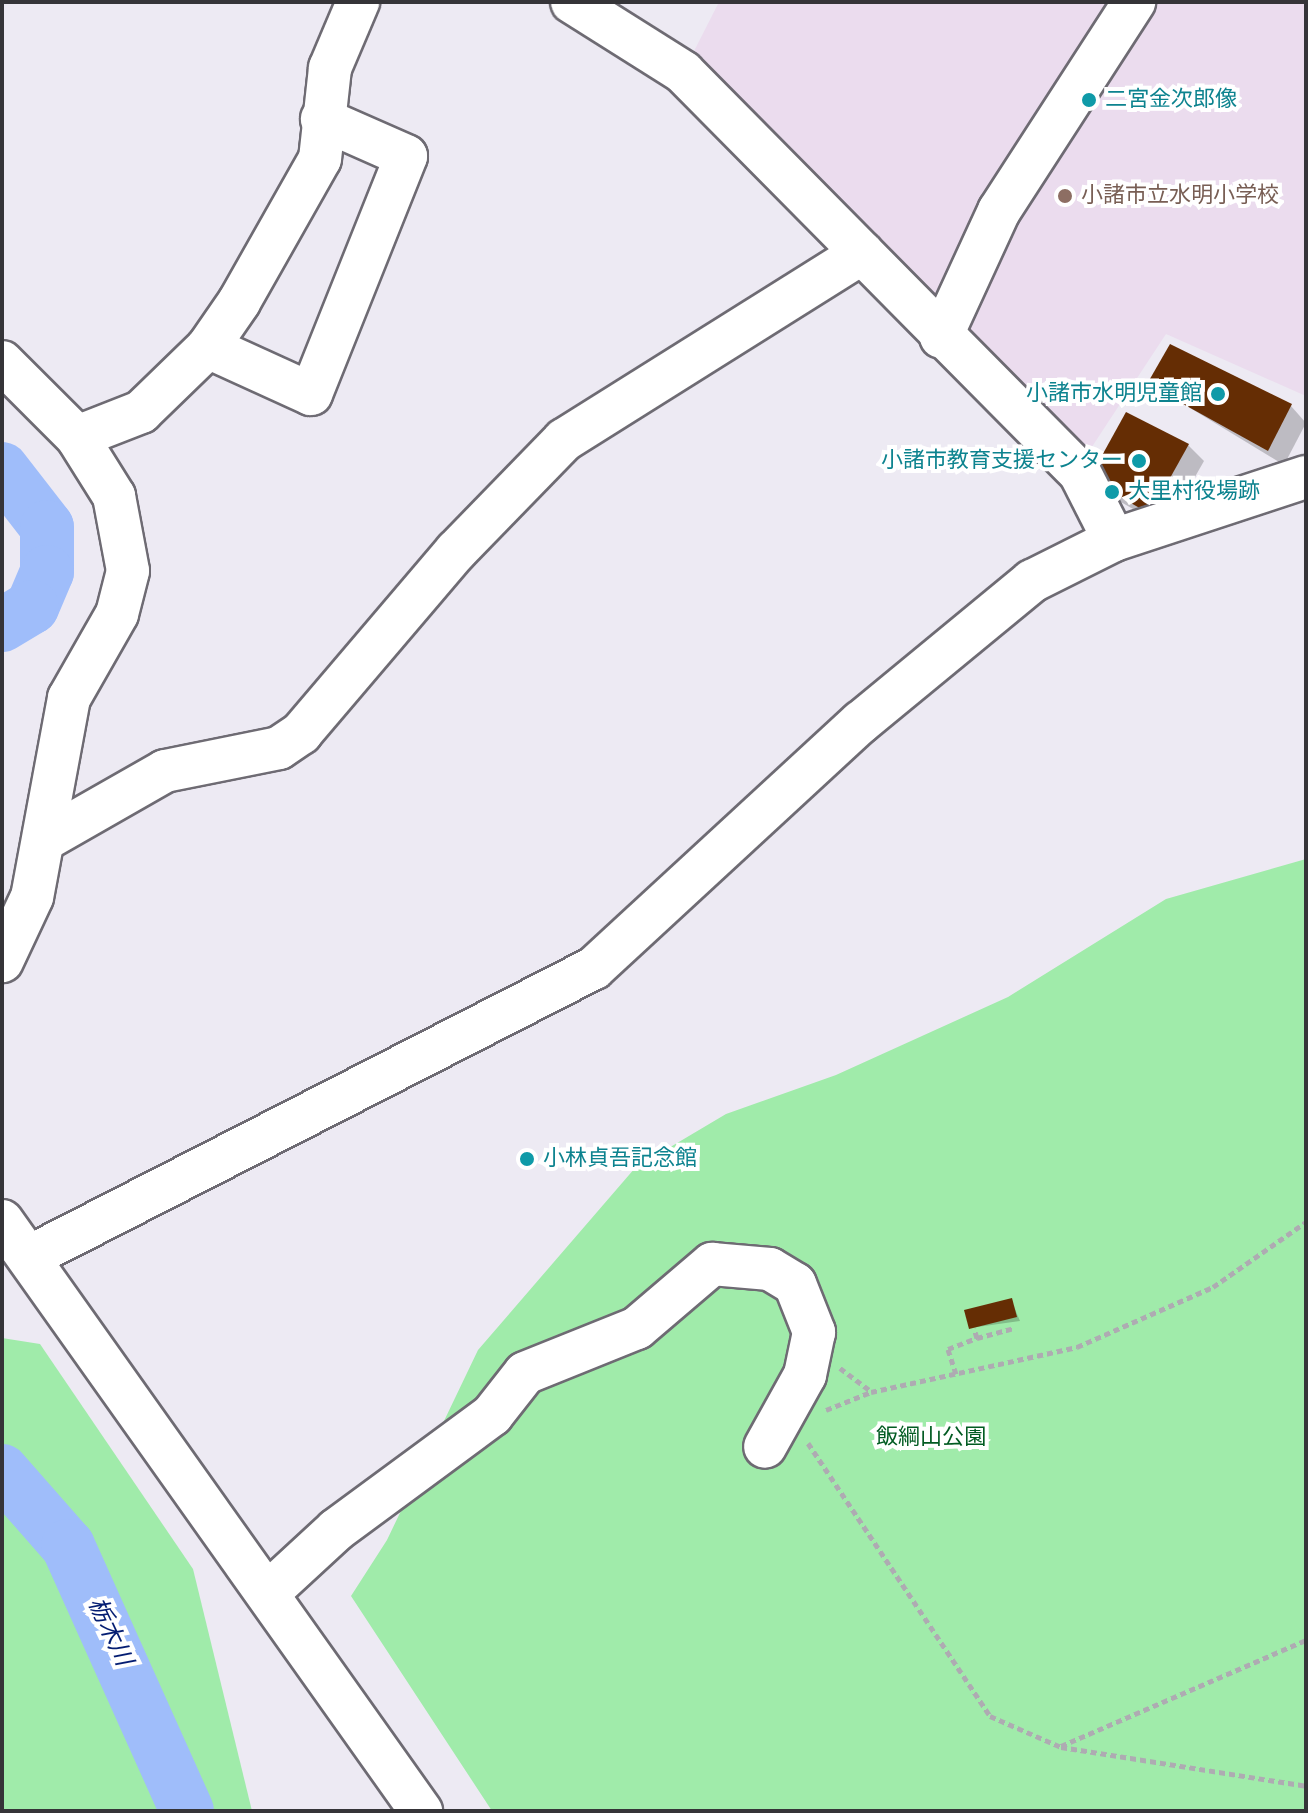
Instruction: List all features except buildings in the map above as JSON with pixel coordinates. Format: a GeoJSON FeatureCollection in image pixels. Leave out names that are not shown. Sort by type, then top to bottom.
{"type":"FeatureCollection","features":[{"type":"Feature","properties":{"kind":"street"},"geometry":{"type":"LineString","coordinates":[[77,437],[141,412],[208,347],[320,159],[330,68],[358,2]]}},
{"type":"Feature","properties":{"kind":"street"},"geometry":{"type":"LineString","coordinates":[[572,2],[683,72],[941,337],[1080,473],[1114,540]]}},
{"type":"Feature","properties":{"kind":"street"},"geometry":{"type":"LineString","coordinates":[[941,337],[999,211],[1134,2]]}},
{"type":"Feature","properties":{"kind":"street"},"geometry":{"type":"LineString","coordinates":[[208,347],[311,394],[406,156],[322,119]]}},
{"type":"Feature","properties":{"kind":"street"},"geometry":{"type":"LineString","coordinates":[[44,840],[165,771],[279,748],[301,733],[456,551],[564,440],[862,253]]}},
{"type":"Feature","properties":{"kind":"street"},"geometry":{"type":"LineString","coordinates":[[2,362],[77,437],[114,496],[128,571],[117,614],[69,698],[32,897],[2,961]]}},
{"type":"Feature","properties":{"kind":"street"},"geometry":{"type":"LineString","coordinates":[[31,1256],[594,968],[1000,602],[1114,540],[1306,477]]}},
{"type":"Feature","properties":{"kind":"street"},"geometry":{"type":"LineString","coordinates":[[2,1221],[31,1256],[270,1591],[421,1811]]}},
{"type":"Feature","properties":{"kind":"street"},"geometry":{"type":"LineString","coordinates":[[270,1591],[336,1530],[492,1415],[525,1373],[637,1328],[712,1264],[770,1269],[795,1284],[814,1332],[805,1375],[784,1442]]}},
{"type":"Feature","properties":{"kind":"path"},"geometry":{"type":"LineString","coordinates":[[820,1413],[871,1392],[1077,1347],[1213,1287],[1306,1222]]}},
{"type":"Feature","properties":{"kind":"path"},"geometry":{"type":"LineString","coordinates":[[974,1328],[977,1338]]}},
{"type":"Feature","properties":{"kind":"path"},"geometry":{"type":"LineString","coordinates":[[956,1374],[948,1349],[1014,1328]]}},
{"type":"Feature","properties":{"kind":"path"},"geometry":{"type":"LineString","coordinates":[[784,1442],[990,1716],[1061,1747],[1306,1786]]}},
{"type":"Feature","properties":{"kind":"path"},"geometry":{"type":"LineString","coordinates":[[1061,1747],[1306,1640]]}},
{"type":"Feature","properties":{"kind":"shaded area","name":"小諸市立水明小学校"},"geometry":{"type":"Polygon","coordinates":[[[719,2],[1306,2],[1306,396],[1166,334],[1080,465],[691,57],[719,2]]]}},
{"type":"Feature","properties":{"kind":"green space","name":"飯綱山公園"},"geometry":{"type":"Polygon","coordinates":[[[1306,859],[1306,1811],[492,1811],[351,1596],[387,1540],[478,1350],[635,1168],[726,1114],[836,1075],[1008,997],[1166,899],[1306,859]]]}},
{"type":"Feature","properties":{"kind":"green space"},"geometry":{"type":"Polygon","coordinates":[[[2,1338],[40,1344],[193,1569],[252,1811],[2,1811],[2,1338]]]}},
{"type":"Feature","properties":{"kind":"waterway","name":"栃木川"},"geometry":{"type":"LineString","coordinates":[[2,469],[47,527],[47,572],[32,607],[2,625]]}},
{"type":"Feature","properties":{"kind":"waterway","name":"栃木川"},"geometry":{"type":"LineString","coordinates":[[2,1471],[68,1546],[187,1811]]}},
{"type":"Feature","properties":{"kind":"place","name":"二宮金次郎像"},"geometry":{"type":"Point","coordinates":[1089,100]}},
{"type":"Feature","properties":{"kind":"place","name":"小諸市立水明小学校"},"geometry":{"type":"Point","coordinates":[1065,196]}},
{"type":"Feature","properties":{"kind":"place","name":"小諸市水明児童館"},"geometry":{"type":"Point","coordinates":[1218,394]}},
{"type":"Feature","properties":{"kind":"place","name":"小諸市教育支援センター"},"geometry":{"type":"Point","coordinates":[1139,461]}},
{"type":"Feature","properties":{"kind":"place","name":"大里村役場跡"},"geometry":{"type":"Point","coordinates":[1112,492]}},
{"type":"Feature","properties":{"kind":"place","name":"小林貞吾記念館"},"geometry":{"type":"Point","coordinates":[527,1159]}}]}
